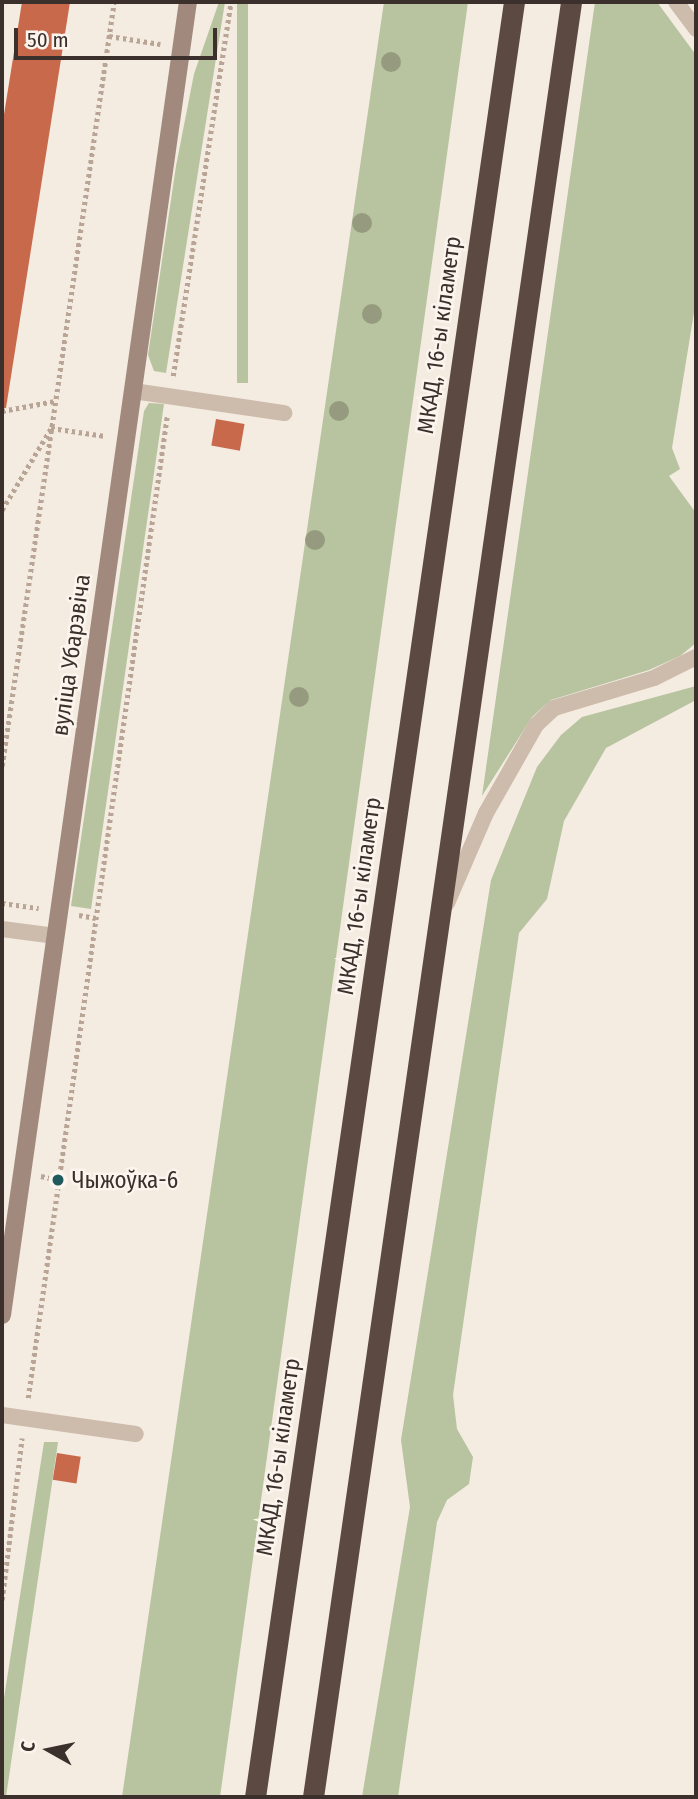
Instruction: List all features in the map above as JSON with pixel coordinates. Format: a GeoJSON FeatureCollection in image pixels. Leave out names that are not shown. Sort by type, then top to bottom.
{"type":"FeatureCollection","features":[{"type":"Feature","properties":{"kind":"highway","name":"МКАД, 16-ы кіламетр"},"geometry":{"type":"LineString","coordinates":[[256,1797],[514,2]]}},
{"type":"Feature","properties":{"kind":"highway"},"geometry":{"type":"LineString","coordinates":[[313,1797],[571,2]]}},
{"type":"Feature","properties":{"kind":"main road","name":"вуліца Убарэвіча"},"geometry":{"type":"LineString","coordinates":[[2,1315],[188,2]]}},
{"type":"Feature","properties":{"kind":"lane"},"geometry":{"type":"LineString","coordinates":[[676,2],[696,29]]}},
{"type":"Feature","properties":{"kind":"lane"},"geometry":{"type":"LineString","coordinates":[[133,391],[284,413]]}},
{"type":"Feature","properties":{"kind":"lane"},"geometry":{"type":"LineString","coordinates":[[439,921],[486,813],[536,725],[565,703],[654,678],[696,657]]}},
{"type":"Feature","properties":{"kind":"lane"},"geometry":{"type":"LineString","coordinates":[[2,929],[56,936]]}},
{"type":"Feature","properties":{"kind":"lane"},"geometry":{"type":"LineString","coordinates":[[2,1415],[136,1434]]}},
{"type":"Feature","properties":{"kind":"path"},"geometry":{"type":"LineString","coordinates":[[2,766],[114,2]]}},
{"type":"Feature","properties":{"kind":"path"},"geometry":{"type":"LineString","coordinates":[[2,1600],[25,1418],[170,395],[231,2]]}},
{"type":"Feature","properties":{"kind":"path"},"geometry":{"type":"LineString","coordinates":[[108,36],[182,48]]}},
{"type":"Feature","properties":{"kind":"path"},"geometry":{"type":"LineString","coordinates":[[2,411],[55,401]]}},
{"type":"Feature","properties":{"kind":"path"},"geometry":{"type":"LineString","coordinates":[[2,510],[51,429]]}},
{"type":"Feature","properties":{"kind":"path"},"geometry":{"type":"LineString","coordinates":[[2,719],[10,712]]}},
{"type":"Feature","properties":{"kind":"green space"},"geometry":{"type":"Polygon","coordinates":[[[219,2],[225,2],[166,373],[154,371],[148,355],[176,166],[194,74],[219,2]]]}},
{"type":"Feature","properties":{"kind":"green space"},"geometry":{"type":"Polygon","coordinates":[[[237,2],[248,2],[248,383],[237,383],[237,2]]]}},
{"type":"Feature","properties":{"kind":"green space"},"geometry":{"type":"Polygon","coordinates":[[[384,2],[468,2],[220,1797],[122,1797],[384,2]]]}},
{"type":"Feature","properties":{"kind":"green space"},"geometry":{"type":"Polygon","coordinates":[[[595,2],[657,2],[696,55],[696,300],[672,448],[680,469],[669,476],[696,513],[696,643],[680,656],[649,670],[551,700],[532,717],[482,796],[595,2]]]}},
{"type":"Feature","properties":{"kind":"green space"},"geometry":{"type":"Polygon","coordinates":[[[149,403],[164,404],[91,909],[71,906],[144,411],[149,403]]]}},
{"type":"Feature","properties":{"kind":"green space"},"geometry":{"type":"Polygon","coordinates":[[[696,686],[696,700],[606,748],[564,821],[547,899],[519,933],[453,1395],[457,1429],[473,1457],[469,1484],[447,1500],[437,1522],[398,1797],[362,1797],[410,1507],[401,1440],[491,880],[537,767],[561,735],[582,717],[696,686]]]}},
{"type":"Feature","properties":{"kind":"green space"},"geometry":{"type":"Polygon","coordinates":[[[44,1442],[58,1442],[6,1797],[2,1797],[2,1711],[44,1442]]]}},
{"type":"Feature","properties":{"kind":"building"},"geometry":{"type":"Polygon","coordinates":[[[22,2],[70,2],[6,408],[2,408],[2,127],[22,2]]]}},
{"type":"Feature","properties":{"kind":"building"},"geometry":{"type":"Polygon","coordinates":[[[216,419],[245,424],[240,451],[211,446],[216,419]]]}},
{"type":"Feature","properties":{"kind":"building"},"geometry":{"type":"Polygon","coordinates":[[[57,1453],[81,1457],[76,1483],[53,1480],[57,1453]]]}},
{"type":"Feature","properties":{"kind":"place","name":"Чыжоўка-6"},"geometry":{"type":"Point","coordinates":[58,1180]}}]}
